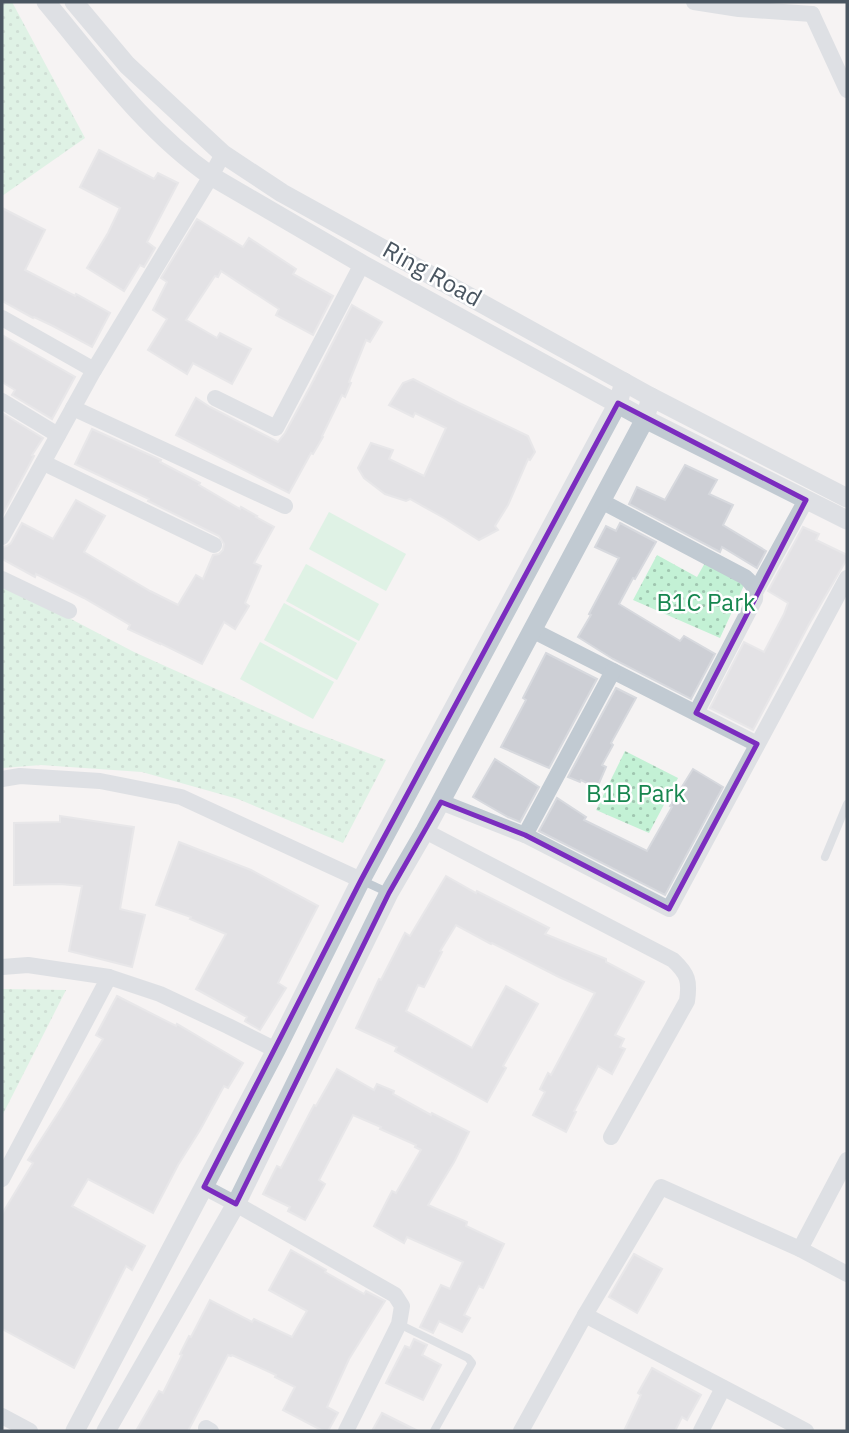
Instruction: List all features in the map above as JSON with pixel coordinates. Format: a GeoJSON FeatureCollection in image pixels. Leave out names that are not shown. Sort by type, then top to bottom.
{"type":"FeatureCollection","features":[{"type":"Feature","properties":{"kind":"street","name":"Ring Road"},"geometry":{"type":"LineString","coordinates":[[47,2],[156,131],[211,176],[362,264],[645,419],[847,520]]}},
{"type":"Feature","properties":{"kind":"street","name":"Ring Road"},"geometry":{"type":"LineString","coordinates":[[74,2],[127,65],[223,154],[282,192],[651,397],[847,498]]}},
{"type":"Feature","properties":{"kind":"street"},"geometry":{"type":"LineString","coordinates":[[694,2],[739,9],[816,8],[847,90]]}},
{"type":"Feature","properties":{"kind":"street"},"geometry":{"type":"LineString","coordinates":[[2,537],[94,370],[223,154]]}},
{"type":"Feature","properties":{"kind":"street"},"geometry":{"type":"LineString","coordinates":[[215,398],[276,428],[362,264]]}},
{"type":"Feature","properties":{"kind":"street"},"geometry":{"type":"LineString","coordinates":[[2,318],[94,370]]}},
{"type":"Feature","properties":{"kind":"street"},"geometry":{"type":"LineString","coordinates":[[75,1431],[276,1050],[361,880],[618,403],[624,382]]}},
{"type":"Feature","properties":{"kind":"street"},"geometry":{"type":"LineString","coordinates":[[106,1431],[236,1204],[389,893],[425,831],[645,419],[651,397]]}},
{"type":"Feature","properties":{"kind":"street"},"geometry":{"type":"LineString","coordinates":[[2,401],[58,435]]}},
{"type":"Feature","properties":{"kind":"street"},"geometry":{"type":"LineString","coordinates":[[73,408],[285,506]]}},
{"type":"Feature","properties":{"kind":"street"},"geometry":{"type":"LineString","coordinates":[[44,463],[214,545]]}},
{"type":"Feature","properties":{"kind":"street"},"geometry":{"type":"LineString","coordinates":[[696,713],[755,599],[756,591],[806,500]]}},
{"type":"Feature","properties":{"kind":"street"},"geometry":{"type":"LineString","coordinates":[[601,501],[745,577],[756,591]]}},
{"type":"Feature","properties":{"kind":"street"},"geometry":{"type":"LineString","coordinates":[[440,802],[525,835],[669,909],[847,578]]}},
{"type":"Feature","properties":{"kind":"street"},"geometry":{"type":"LineString","coordinates":[[2,579],[69,611]]}},
{"type":"Feature","properties":{"kind":"street"},"geometry":{"type":"LineString","coordinates":[[532,630],[757,744]]}},
{"type":"Feature","properties":{"kind":"street"},"geometry":{"type":"LineString","coordinates":[[525,835],[613,671]]}},
{"type":"Feature","properties":{"kind":"street"},"geometry":{"type":"LineString","coordinates":[[2,779],[20,776],[100,781],[181,797],[361,880]]}},
{"type":"Feature","properties":{"kind":"street"},"geometry":{"type":"LineString","coordinates":[[425,831],[673,960],[684,971],[689,985],[687,1002],[611,1137]]}},
{"type":"Feature","properties":{"kind":"street"},"geometry":{"type":"LineString","coordinates":[[2,967],[28,965],[109,977],[160,994],[276,1050]]}},
{"type":"Feature","properties":{"kind":"street"},"geometry":{"type":"LineString","coordinates":[[2,1179],[109,977]]}},
{"type":"Feature","properties":{"kind":"street"},"geometry":{"type":"LineString","coordinates":[[800,1249],[847,1160]]}},
{"type":"Feature","properties":{"kind":"street"},"geometry":{"type":"LineString","coordinates":[[521,1431],[584,1315],[661,1187],[800,1249],[847,1274]]}},
{"type":"Feature","properties":{"kind":"street"},"geometry":{"type":"LineString","coordinates":[[204,1188],[395,1295],[402,1306],[399,1324],[346,1431]]}},
{"type":"Feature","properties":{"kind":"street"},"geometry":{"type":"LineString","coordinates":[[584,1315],[806,1431]]}},
{"type":"Feature","properties":{"kind":"street"},"geometry":{"type":"LineString","coordinates":[[701,1431],[723,1388]]}},
{"type":"Feature","properties":{"kind":"street"},"geometry":{"type":"LineString","coordinates":[[2,1416],[30,1431]]}},
{"type":"Feature","properties":{"kind":"lane"},"geometry":{"type":"LineString","coordinates":[[825,857],[847,804]]}},
{"type":"Feature","properties":{"kind":"lane"},"geometry":{"type":"LineString","coordinates":[[361,880],[389,893]]}},
{"type":"Feature","properties":{"kind":"lane"},"geometry":{"type":"LineString","coordinates":[[399,1324],[472,1363],[434,1431]]}},
{"type":"Feature","properties":{"kind":"highlighted area"},"geometry":{"type":"Polygon","coordinates":[[[618,403],[806,500],[696,713],[757,744],[669,909],[525,835],[441,802],[389,893],[236,1204],[204,1187],[361,880],[618,403]]]}},
{"type":"Feature","properties":{"kind":"green space"},"geometry":{"type":"Polygon","coordinates":[[[2,2],[12,2],[85,138],[2,196],[2,2]]]}},
{"type":"Feature","properties":{"kind":"green space"},"geometry":{"type":"Polygon","coordinates":[[[329,512],[406,554],[386,591],[309,549],[329,512]]]}},
{"type":"Feature","properties":{"kind":"green space","name":"B1C Park"},"geometry":{"type":"Polygon","coordinates":[[[657,555],[697,577],[706,561],[746,581],[720,638],[633,600],[657,555]]]}},
{"type":"Feature","properties":{"kind":"green space"},"geometry":{"type":"Polygon","coordinates":[[[306,564],[379,604],[359,641],[286,601],[306,564]]]}},
{"type":"Feature","properties":{"kind":"green space"},"geometry":{"type":"Polygon","coordinates":[[[2,583],[134,652],[298,726],[386,760],[343,843],[238,799],[142,772],[41,765],[2,768],[2,583]]]}},
{"type":"Feature","properties":{"kind":"green space"},"geometry":{"type":"Polygon","coordinates":[[[284,603],[357,643],[337,680],[264,640],[284,603]]]}},
{"type":"Feature","properties":{"kind":"green space"},"geometry":{"type":"Polygon","coordinates":[[[260,642],[334,682],[313,719],[240,679],[260,642]]]}},
{"type":"Feature","properties":{"kind":"green space","name":"B1B Park"},"geometry":{"type":"Polygon","coordinates":[[[625,751],[678,778],[649,833],[596,810],[625,751]]]}},
{"type":"Feature","properties":{"kind":"green space"},"geometry":{"type":"Polygon","coordinates":[[[2,989],[66,990],[2,1116],[2,989]]]}},
{"type":"Feature","properties":{"kind":"building"},"geometry":{"type":"Polygon","coordinates":[[[99,150],[154,179],[158,173],[178,183],[147,242],[155,248],[144,267],[140,265],[124,291],[87,268],[120,208],[80,187],[99,150]]]}},
{"type":"Feature","properties":{"kind":"building"},"geometry":{"type":"Polygon","coordinates":[[[2,208],[45,230],[25,270],[110,313],[92,347],[2,301],[2,208]]]}},
{"type":"Feature","properties":{"kind":"building"},"geometry":{"type":"Polygon","coordinates":[[[197,219],[243,247],[249,238],[296,269],[293,274],[333,296],[313,335],[276,315],[279,309],[221,271],[218,277],[215,276],[186,320],[217,338],[220,333],[251,349],[232,384],[193,363],[187,374],[148,350],[167,319],[153,310],[167,282],[161,278],[197,219]]]}},
{"type":"Feature","properties":{"kind":"building"},"geometry":{"type":"Polygon","coordinates":[[[352,305],[382,322],[370,342],[366,340],[345,397],[342,395],[323,437],[289,493],[176,435],[196,398],[278,442],[352,305]]]}},
{"type":"Feature","properties":{"kind":"building"},"geometry":{"type":"Polygon","coordinates":[[[2,335],[75,377],[52,419],[12,395],[15,390],[2,382],[2,335]]]}},
{"type":"Feature","properties":{"kind":"building"},"geometry":{"type":"Polygon","coordinates":[[[413,379],[528,436],[535,452],[530,460],[528,459],[508,505],[495,526],[498,530],[479,540],[410,499],[406,501],[385,494],[364,478],[358,468],[371,443],[393,450],[389,459],[424,476],[446,428],[415,413],[413,417],[389,405],[403,383],[413,379]]]}},
{"type":"Feature","properties":{"kind":"building"},"geometry":{"type":"Polygon","coordinates":[[[2,413],[43,438],[2,516],[2,413]]]}},
{"type":"Feature","properties":{"kind":"building"},"geometry":{"type":"Polygon","coordinates":[[[92,429],[161,460],[160,462],[274,527],[254,563],[261,566],[245,603],[249,606],[235,629],[224,622],[202,664],[128,629],[130,625],[84,598],[2,559],[2,547],[11,543],[22,523],[53,539],[76,500],[105,516],[84,552],[178,605],[196,575],[203,579],[213,555],[223,550],[224,544],[219,536],[75,464],[92,429]]]}},
{"type":"Feature","properties":{"kind":"building"},"geometry":{"type":"Polygon","coordinates":[[[685,465],[717,480],[709,494],[733,505],[723,525],[766,551],[757,568],[722,547],[720,552],[629,504],[637,487],[665,500],[685,465]]]}},
{"type":"Feature","properties":{"kind":"building"},"geometry":{"type":"Polygon","coordinates":[[[620,523],[656,542],[619,604],[680,641],[684,636],[715,654],[691,699],[613,659],[578,637],[619,558],[595,547],[606,526],[616,531],[620,523]]]}},
{"type":"Feature","properties":{"kind":"building"},"geometry":{"type":"Polygon","coordinates":[[[803,527],[819,534],[816,540],[847,555],[847,559],[753,730],[710,708],[744,642],[764,652],[784,614],[788,603],[768,591],[803,527]]]}},
{"type":"Feature","properties":{"kind":"building"},"geometry":{"type":"Polygon","coordinates":[[[546,653],[597,679],[549,768],[501,747],[526,700],[523,698],[546,653]]]}},
{"type":"Feature","properties":{"kind":"building"},"geometry":{"type":"Polygon","coordinates":[[[616,688],[636,698],[611,743],[613,745],[602,765],[606,767],[597,788],[568,777],[616,688]]]}},
{"type":"Feature","properties":{"kind":"building"},"geometry":{"type":"Polygon","coordinates":[[[495,759],[539,787],[520,822],[473,797],[495,759]]]}},
{"type":"Feature","properties":{"kind":"building"},"geometry":{"type":"Polygon","coordinates":[[[693,769],[723,787],[665,895],[539,831],[557,798],[586,817],[584,820],[647,851],[693,769]]]}},
{"type":"Feature","properties":{"kind":"building"},"geometry":{"type":"Polygon","coordinates":[[[60,816],[134,827],[120,909],[145,915],[132,967],[69,951],[82,886],[14,885],[14,823],[60,822],[60,816]]]}},
{"type":"Feature","properties":{"kind":"building"},"geometry":{"type":"Polygon","coordinates":[[[179,842],[251,870],[318,906],[278,983],[286,988],[260,1030],[245,1021],[247,1017],[196,989],[226,934],[190,919],[191,917],[156,905],[179,842]]]}},
{"type":"Feature","properties":{"kind":"building"},"geometry":{"type":"Polygon","coordinates":[[[446,876],[549,928],[545,934],[606,959],[606,962],[644,982],[615,1035],[624,1039],[620,1047],[625,1049],[612,1074],[598,1066],[566,1132],[533,1115],[545,1092],[540,1089],[548,1073],[551,1075],[595,993],[456,925],[440,951],[442,952],[424,987],[418,985],[406,1011],[472,1048],[506,986],[538,1004],[503,1066],[506,1068],[487,1102],[395,1051],[397,1047],[356,1028],[405,933],[410,936],[446,876]]]}},
{"type":"Feature","properties":{"kind":"building"},"geometry":{"type":"Polygon","coordinates":[[[117,996],[176,1026],[177,1024],[243,1063],[228,1088],[224,1086],[153,1213],[88,1179],[72,1206],[145,1246],[132,1270],[126,1266],[74,1368],[2,1329],[2,1214],[33,1163],[28,1160],[103,1039],[96,1035],[117,996]]]}},
{"type":"Feature","properties":{"kind":"building"},"geometry":{"type":"Polygon","coordinates":[[[337,1069],[374,1090],[377,1084],[394,1091],[393,1094],[431,1115],[432,1113],[469,1132],[428,1205],[467,1222],[466,1226],[504,1244],[483,1288],[479,1286],[464,1315],[470,1318],[462,1332],[439,1321],[433,1333],[420,1327],[441,1285],[450,1289],[463,1262],[407,1237],[404,1243],[374,1226],[392,1191],[396,1193],[421,1150],[415,1147],[416,1145],[353,1115],[319,1180],[325,1184],[305,1220],[288,1211],[290,1207],[263,1194],[277,1166],[281,1168],[314,1105],[316,1106],[337,1069]]]}},
{"type":"Feature","properties":{"kind":"building"},"geometry":{"type":"Polygon","coordinates":[[[291,1250],[364,1294],[366,1291],[385,1301],[349,1359],[327,1407],[338,1413],[328,1431],[323,1431],[283,1410],[295,1387],[275,1377],[276,1375],[228,1355],[188,1431],[136,1431],[159,1391],[163,1393],[189,1336],[191,1337],[210,1300],[252,1322],[254,1319],[292,1337],[307,1311],[269,1290],[291,1250]]]}},
{"type":"Feature","properties":{"kind":"building"},"geometry":{"type":"Polygon","coordinates":[[[634,1254],[662,1269],[637,1313],[609,1297],[634,1254]]]}},
{"type":"Feature","properties":{"kind":"building"},"geometry":{"type":"Polygon","coordinates":[[[414,1339],[427,1345],[422,1355],[441,1365],[423,1400],[386,1383],[405,1346],[410,1348],[414,1339]]]}},
{"type":"Feature","properties":{"kind":"building"},"geometry":{"type":"Polygon","coordinates":[[[652,1368],[701,1395],[687,1420],[682,1417],[675,1431],[624,1431],[641,1395],[638,1393],[652,1368]]]}},
{"type":"Feature","properties":{"kind":"building"},"geometry":{"type":"Polygon","coordinates":[[[382,1413],[418,1431],[372,1431],[382,1413]]]}}]}
